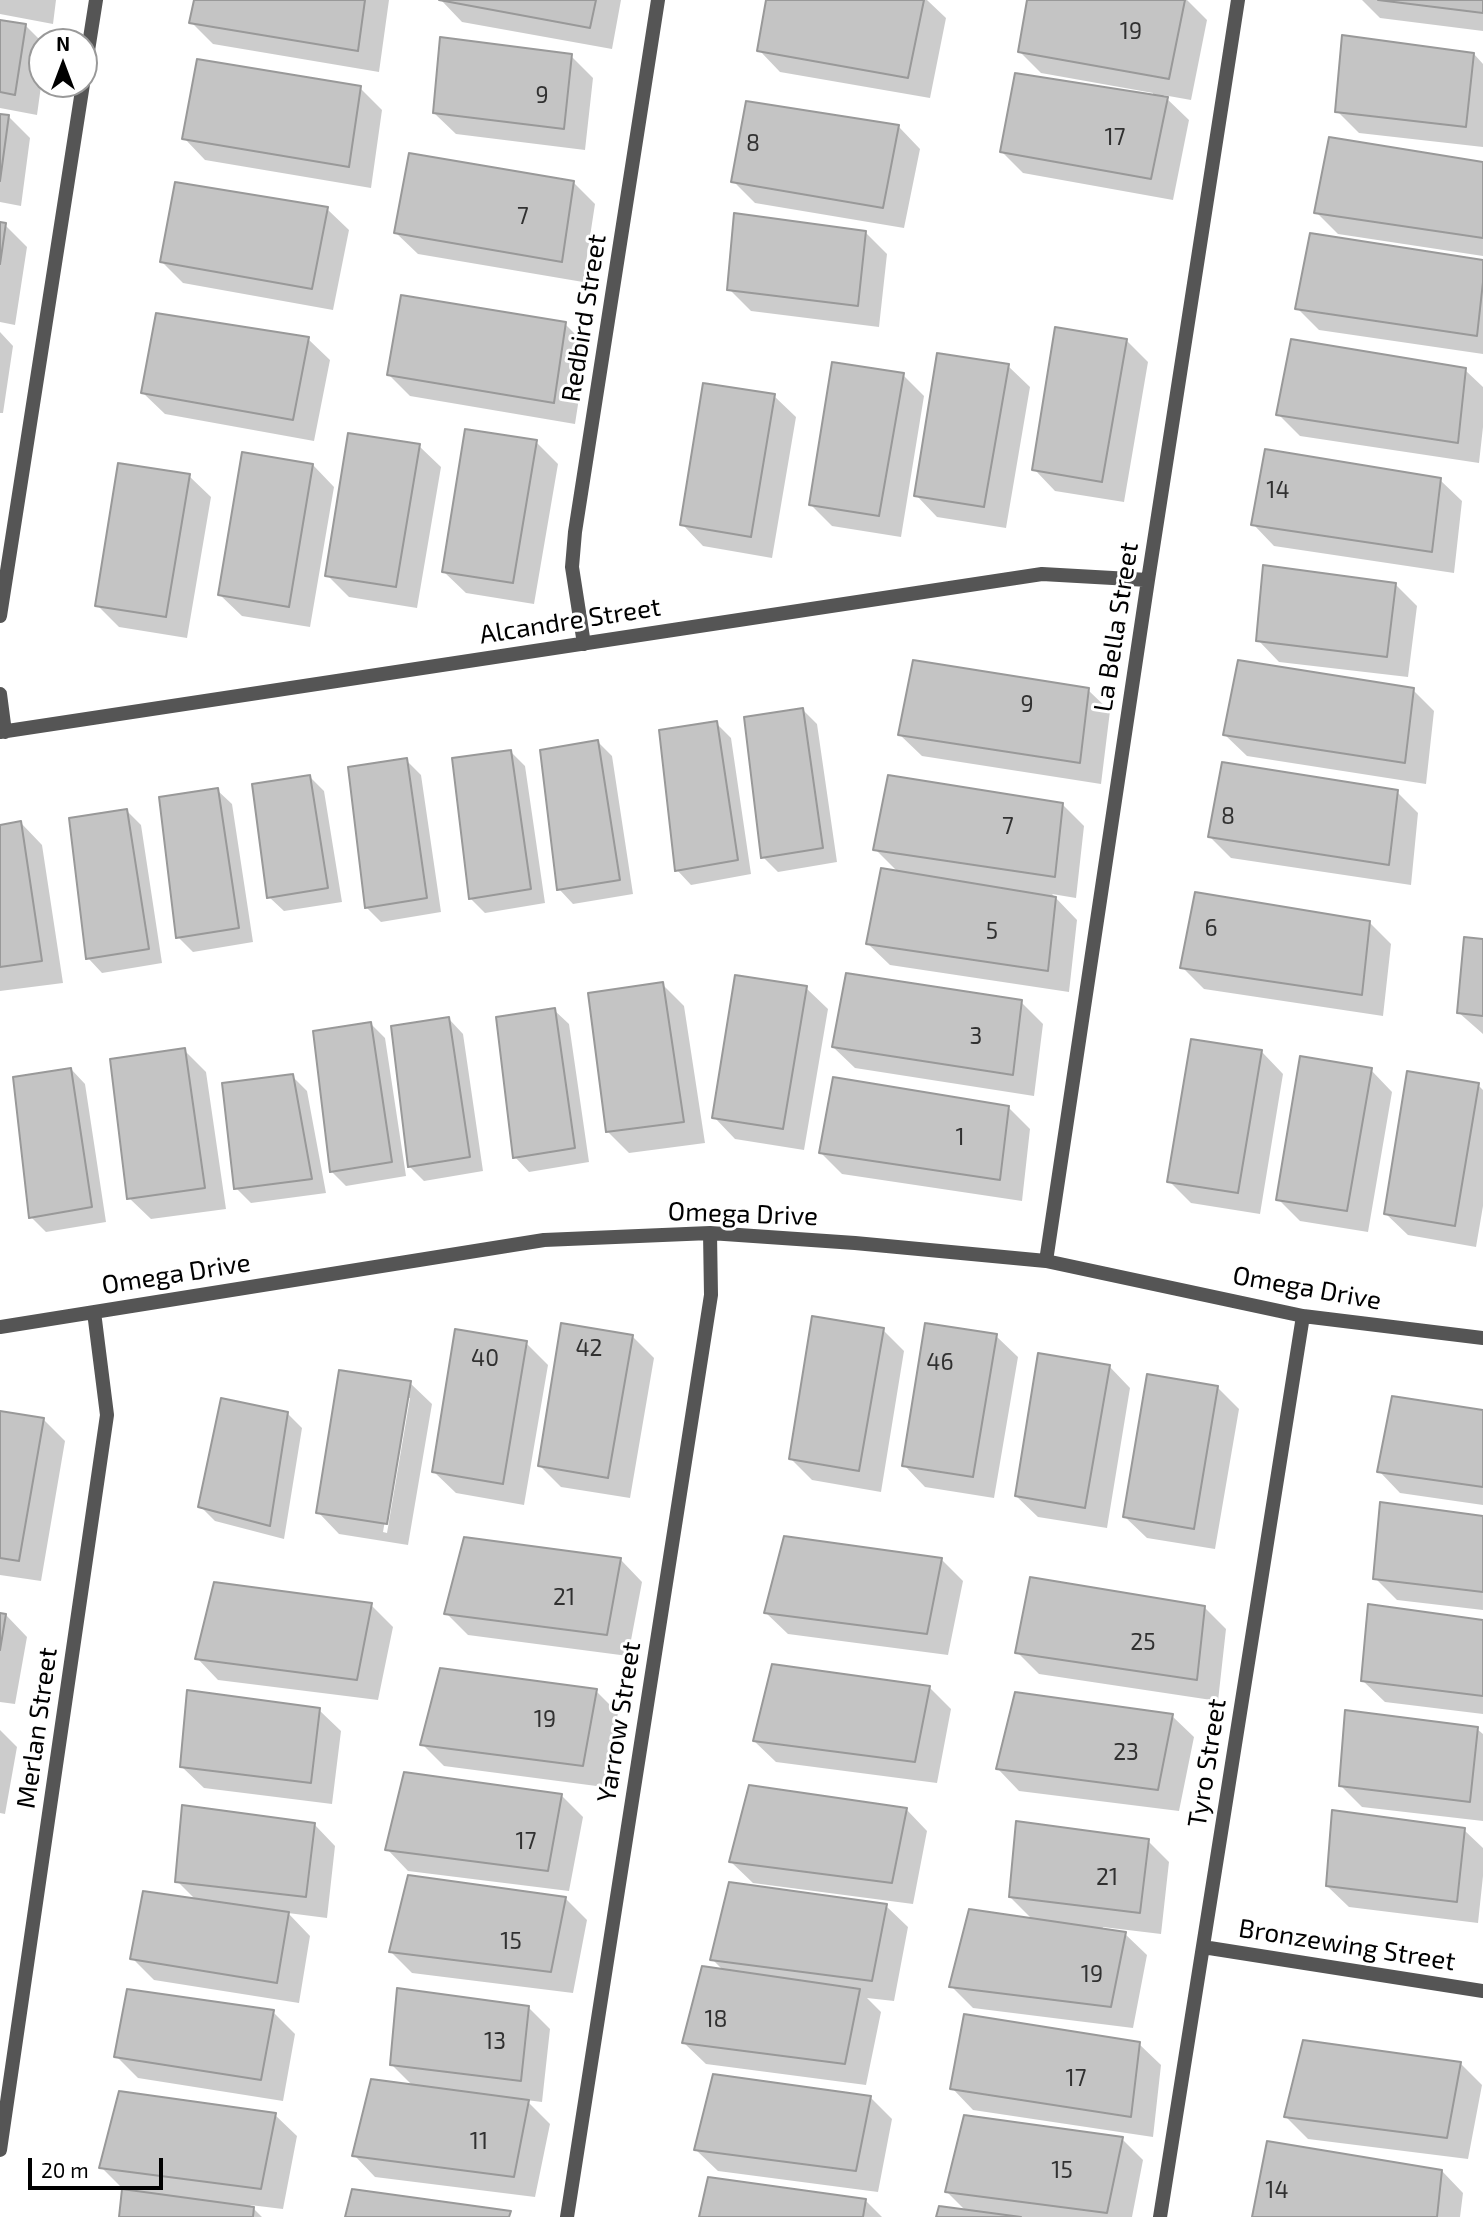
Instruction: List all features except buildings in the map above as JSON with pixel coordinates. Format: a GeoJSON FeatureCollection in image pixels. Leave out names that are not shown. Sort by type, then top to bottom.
{"type":"FeatureCollection","features":[{"type":"Feature","properties":{"kind":"street"},"geometry":{"type":"LineString","coordinates":[[92,28],[96,0]]}},
{"type":"Feature","properties":{"kind":"street","name":"Redbird Street"},"geometry":{"type":"LineString","coordinates":[[584,644],[572,567],[575,533],[658,0]]}},
{"type":"Feature","properties":{"kind":"street","name":"La Bella Street"},"geometry":{"type":"LineString","coordinates":[[1046,1261],[1238,0]]}},
{"type":"Feature","properties":{"kind":"street"},"geometry":{"type":"LineString","coordinates":[[0,616],[81,98]]}},
{"type":"Feature","properties":{"kind":"street","name":"Alcandre Street"},"geometry":{"type":"LineString","coordinates":[[2,732],[1042,574],[1148,580]]}},
{"type":"Feature","properties":{"kind":"street"},"geometry":{"type":"LineString","coordinates":[[0,694],[2,732]]}},
{"type":"Feature","properties":{"kind":"street","name":"Omega Drive"},"geometry":{"type":"LineString","coordinates":[[0,1327],[544,1240],[710,1233],[1046,1261],[1303,1316],[1483,1339]]}},
{"type":"Feature","properties":{"kind":"street","name":"Yarrow Street"},"geometry":{"type":"LineString","coordinates":[[567,2217],[711,1295],[710,1233]]}},
{"type":"Feature","properties":{"kind":"street","name":"Merlan Street"},"geometry":{"type":"LineString","coordinates":[[0,2150],[107,1415],[94,1312]]}},
{"type":"Feature","properties":{"kind":"street","name":"Tyro Street"},"geometry":{"type":"LineString","coordinates":[[1160,2217],[1303,1316]]}},
{"type":"Feature","properties":{"kind":"street","name":"Bronzewing Street"},"geometry":{"type":"LineString","coordinates":[[1203,1947],[1483,1991]]}}]}
